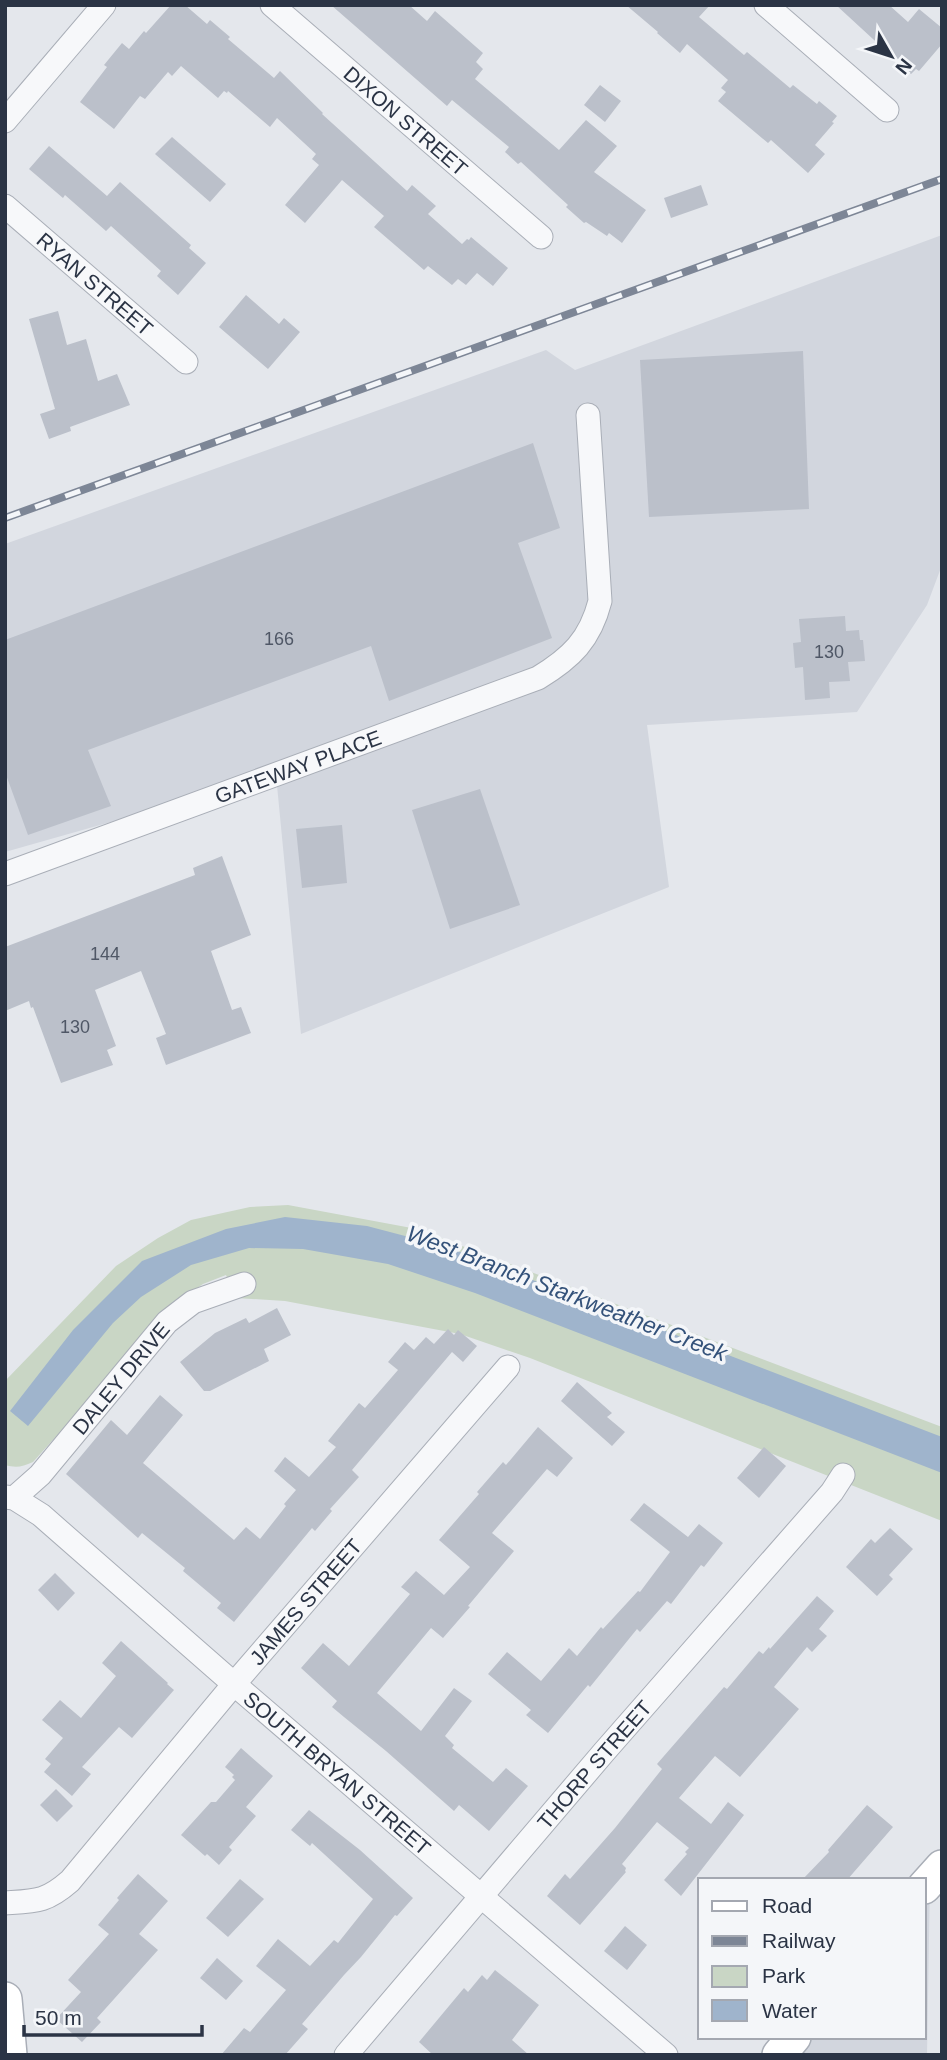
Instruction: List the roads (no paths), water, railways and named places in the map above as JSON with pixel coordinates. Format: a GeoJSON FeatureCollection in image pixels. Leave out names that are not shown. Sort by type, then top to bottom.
{"type":"FeatureCollection","features":[{"type":"Feature","properties":{"kind":"street"},"geometry":{"type":"LineString","coordinates":[[5,121],[104,5]]}},
{"type":"Feature","properties":{"kind":"street","name":"DIXON STREET"},"geometry":{"type":"LineString","coordinates":[[272,5],[541,237]]}},
{"type":"Feature","properties":{"kind":"street"},"geometry":{"type":"LineString","coordinates":[[766,5],[887,110]]}},
{"type":"Feature","properties":{"kind":"street","name":"RYAN STREET"},"geometry":{"type":"LineString","coordinates":[[5,206],[186,362]]}},
{"type":"Feature","properties":{"kind":"street","name":"GATEWAY PLACE"},"geometry":{"type":"LineString","coordinates":[[5,874],[538,678],[562,664],[580,646],[595,621],[600,601],[588,415]]}},
{"type":"Feature","properties":{"kind":"street","name":"DALEY DRIVE"},"geometry":{"type":"LineString","coordinates":[[10,1497],[40,1475],[167,1322],[193,1302],[244,1284]]}},
{"type":"Feature","properties":{"kind":"street","name":"JAMES STREET"},"geometry":{"type":"LineString","coordinates":[[5,1903],[38,1901],[55,1895],[70,1881],[234,1684],[508,1367]]}},
{"type":"Feature","properties":{"kind":"street","name":"THORP STREET"},"geometry":{"type":"LineString","coordinates":[[346,2055],[604,1752],[823,1502],[843,1475]]}},
{"type":"Feature","properties":{"kind":"street","name":"SOUTH BRYAN STREET"},"geometry":{"type":"LineString","coordinates":[[10,1497],[41,1515],[666,2055]]}},
{"type":"Feature","properties":{"kind":"street"},"geometry":{"type":"LineString","coordinates":[[926,1885],[942,1867]]}},
{"type":"Feature","properties":{"kind":"street"},"geometry":{"type":"LineString","coordinates":[[5,1999],[10,2055]]}},
{"type":"Feature","properties":{"kind":"street"},"geometry":{"type":"LineString","coordinates":[[779,2055],[792,2039]]}},
{"type":"Feature","properties":{"kind":"water"},"geometry":{"type":"Polygon","coordinates":[[[285,1217],[367,1226],[447,1247],[942,1437],[942,1473],[475,1293],[388,1264],[303,1249],[249,1248],[191,1265],[141,1297],[113,1323],[28,1426],[10,1411],[73,1330],[142,1261],[226,1229],[285,1217]]]}},
{"type":"Feature","properties":{"kind":"railway"},"geometry":{"type":"LineString","coordinates":[[5,518],[942,179]]}},
{"type":"Feature","properties":{"kind":"water label","name":"West Branch Starkweather Creek"},"geometry":{"type":"Point","coordinates":[567,1293]}}]}
